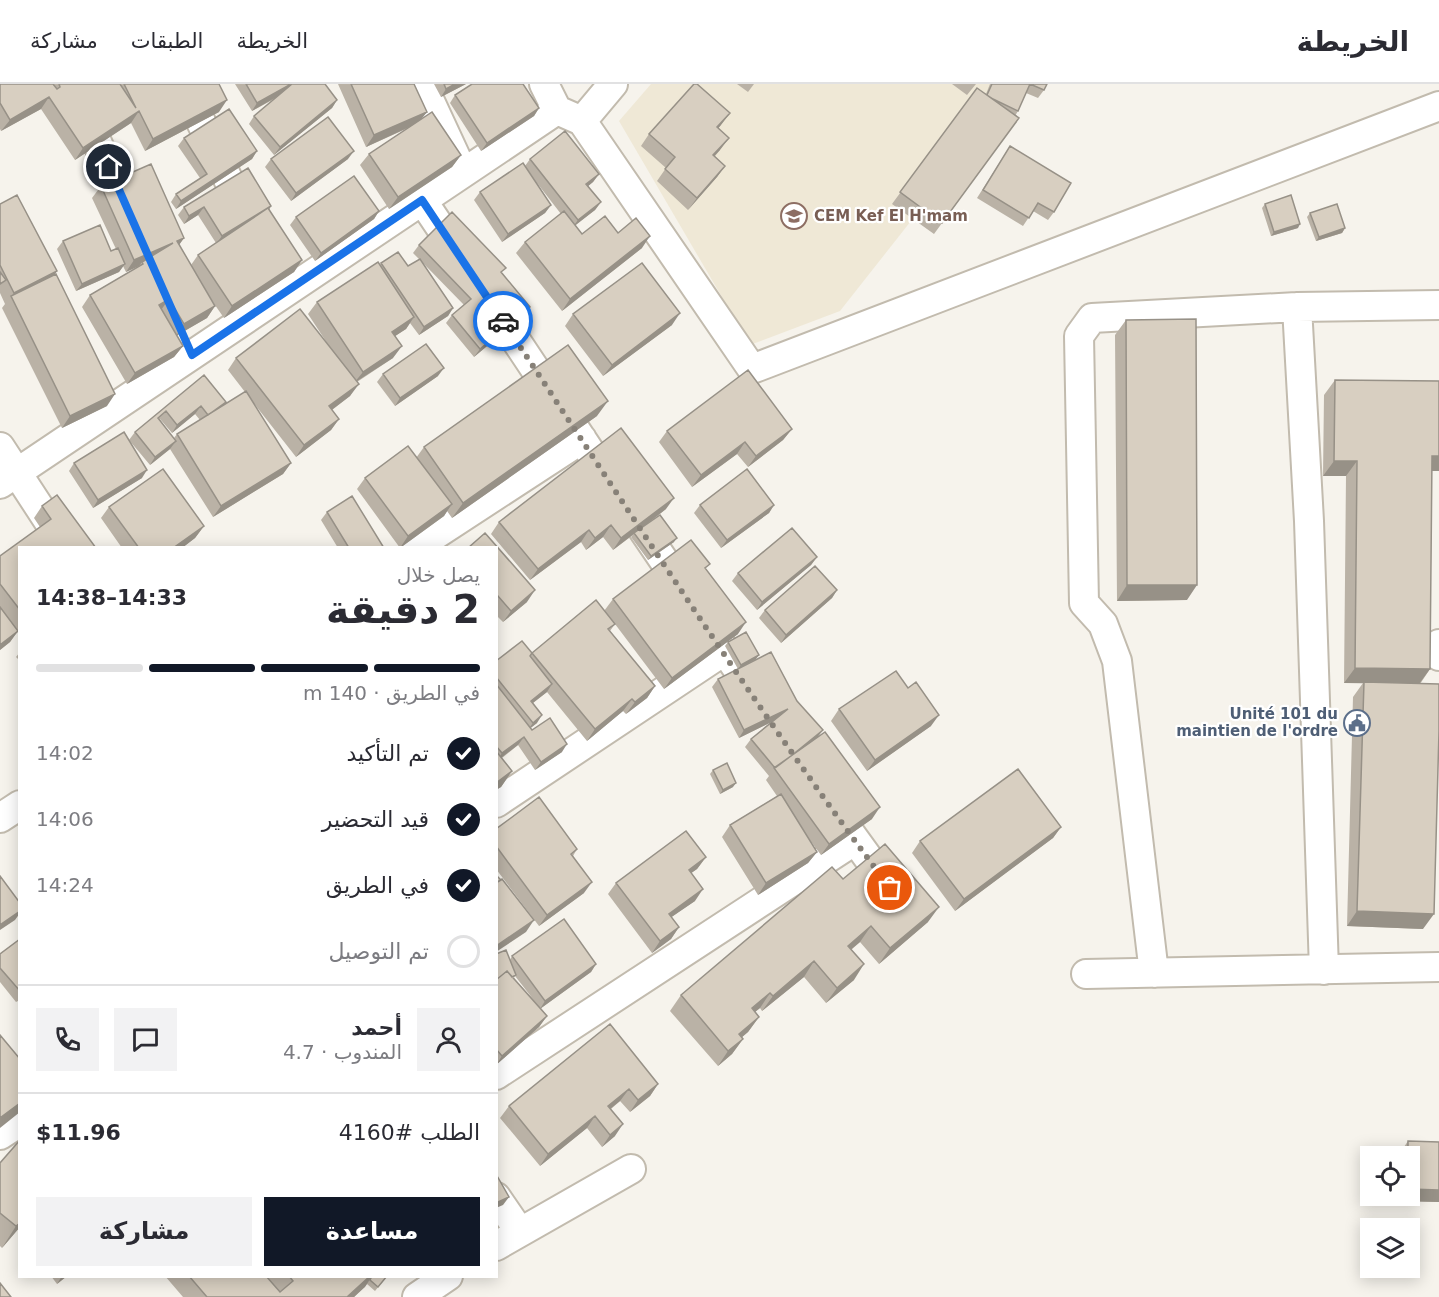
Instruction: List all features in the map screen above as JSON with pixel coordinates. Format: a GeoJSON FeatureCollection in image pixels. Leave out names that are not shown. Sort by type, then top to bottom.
{"type":"FeatureCollection","features":[{"type":"Feature","properties":{"kind":"street"},"geometry":{"type":"LineString","coordinates":[[71,84],[139,236]]}},
{"type":"Feature","properties":{"kind":"street"},"geometry":{"type":"LineString","coordinates":[[183,84],[258,242]]}},
{"type":"Feature","properties":{"kind":"street"},"geometry":{"type":"LineString","coordinates":[[422,84],[464,172]]}},
{"type":"Feature","properties":{"kind":"street"},"geometry":{"type":"LineString","coordinates":[[544,84],[557,110],[582,121],[752,369],[1439,106]]}},
{"type":"Feature","properties":{"kind":"street"},"geometry":{"type":"LineString","coordinates":[[582,121],[614,84]]}},
{"type":"Feature","properties":{"kind":"street"},"geometry":{"type":"LineString","coordinates":[[8,478],[98,404],[278,284],[422,200],[557,110]]}},
{"type":"Feature","properties":{"kind":"street"},"geometry":{"type":"LineString","coordinates":[[422,200],[776,727]]}},
{"type":"Feature","properties":{"kind":"street"},"geometry":{"type":"LineString","coordinates":[[1154,973],[1117,661],[1103,624],[1084,603],[1079,336],[1092,318],[1297,307],[1439,305]]}},
{"type":"Feature","properties":{"kind":"street"},"geometry":{"type":"LineString","coordinates":[[1297,307],[1309,521],[1324,970]]}},
{"type":"Feature","properties":{"kind":"street"},"geometry":{"type":"LineString","coordinates":[[418,546],[582,439]]}},
{"type":"Feature","properties":{"kind":"street"},"geometry":{"type":"LineString","coordinates":[[0,447],[8,478],[64,546]]}},
{"type":"Feature","properties":{"kind":"street"},"geometry":{"type":"LineString","coordinates":[[1439,644],[1439,657]]}},
{"type":"Feature","properties":{"kind":"street"},"geometry":{"type":"LineString","coordinates":[[498,801],[724,651]]}},
{"type":"Feature","properties":{"kind":"street"},"geometry":{"type":"LineString","coordinates":[[815,784],[854,841],[907,910]]}},
{"type":"Feature","properties":{"kind":"street"},"geometry":{"type":"LineString","coordinates":[[0,818],[18,806]]}},
{"type":"Feature","properties":{"kind":"street"},"geometry":{"type":"LineString","coordinates":[[498,1074],[854,841]]}},
{"type":"Feature","properties":{"kind":"street"},"geometry":{"type":"LineString","coordinates":[[1086,974],[1439,968]]}},
{"type":"Feature","properties":{"kind":"street"},"geometry":{"type":"LineString","coordinates":[[0,1135],[18,1123]]}},
{"type":"Feature","properties":{"kind":"street"},"geometry":{"type":"LineString","coordinates":[[498,1204],[508,1239],[631,1169]]}},
{"type":"Feature","properties":{"kind":"street"},"geometry":{"type":"LineString","coordinates":[[417,1297],[445,1278]]}},
{"type":"Feature","properties":{"kind":"shaded area","name":"CEM Kef El H'mam"},"geometry":{"type":"Polygon","coordinates":[[[651,84],[1019,84],[840,311],[750,345],[619,121],[651,84]]]}},
{"type":"Feature","properties":{"kind":"building"},"geometry":{"type":"Polygon","coordinates":[[[0,84],[53,84],[57,89],[60,87],[59,84],[120,84],[136,108],[124,84],[219,84],[227,100],[153,139],[139,111],[83,148],[49,97],[10,120],[0,103],[0,84]]]}},
{"type":"Feature","properties":{"kind":"building"},"geometry":{"type":"Polygon","coordinates":[[[246,84],[291,84],[257,103],[246,84]]]}},
{"type":"Feature","properties":{"kind":"building"},"geometry":{"type":"Polygon","coordinates":[[[292,84],[325,84],[337,100],[280,147],[254,116],[292,84]]]}},
{"type":"Feature","properties":{"kind":"building"},"geometry":{"type":"Polygon","coordinates":[[[351,84],[414,84],[427,112],[374,135],[351,84]]]}},
{"type":"Feature","properties":{"kind":"building"},"geometry":{"type":"Polygon","coordinates":[[[444,84],[455,84],[446,89],[444,84]]]}},
{"type":"Feature","properties":{"kind":"building"},"geometry":{"type":"Polygon","coordinates":[[[472,84],[523,84],[539,108],[487,143],[455,95],[472,84]]]}},
{"type":"Feature","properties":{"kind":"building"},"geometry":{"type":"Polygon","coordinates":[[[694,84],[697,84],[730,113],[717,127],[729,138],[713,155],[725,166],[697,198],[665,169],[675,157],[649,134],[694,84]]]}},
{"type":"Feature","properties":{"kind":"building"},"geometry":{"type":"Polygon","coordinates":[[[992,84],[1030,84],[1018,111],[987,95],[992,84]]]}},
{"type":"Feature","properties":{"kind":"building"},"geometry":{"type":"Polygon","coordinates":[[[1030,84],[1047,84],[1044,90],[1030,84]]]}},
{"type":"Feature","properties":{"kind":"building"},"geometry":{"type":"Polygon","coordinates":[[[977,88],[1019,118],[942,223],[900,192],[977,88]]]}},
{"type":"Feature","properties":{"kind":"building"},"geometry":{"type":"Polygon","coordinates":[[[229,109],[257,151],[181,201],[176,194],[207,174],[184,138],[229,109]]]}},
{"type":"Feature","properties":{"kind":"building"},"geometry":{"type":"Polygon","coordinates":[[[432,112],[461,155],[398,197],[369,154],[432,112]]]}},
{"type":"Feature","properties":{"kind":"building"},"geometry":{"type":"Polygon","coordinates":[[[328,117],[354,151],[296,193],[271,159],[328,117]]]}},
{"type":"Feature","properties":{"kind":"building"},"geometry":{"type":"Polygon","coordinates":[[[565,131],[599,174],[586,184],[601,202],[578,220],[530,159],[565,131]]]}},
{"type":"Feature","properties":{"kind":"building"},"geometry":{"type":"Polygon","coordinates":[[[1010,146],[1071,183],[1054,212],[1038,203],[1029,218],[983,190],[1010,146]]]}},
{"type":"Feature","properties":{"kind":"building"},"geometry":{"type":"Polygon","coordinates":[[[523,163],[551,205],[508,234],[480,192],[523,163]]]}},
{"type":"Feature","properties":{"kind":"building"},"geometry":{"type":"Polygon","coordinates":[[[151,164],[184,238],[177,241],[215,306],[184,324],[169,299],[159,305],[183,346],[135,373],[90,295],[143,264],[142,262],[173,243],[134,260],[101,186],[151,164]]]}},
{"type":"Feature","properties":{"kind":"building"},"geometry":{"type":"Polygon","coordinates":[[[248,168],[271,206],[222,236],[204,207],[189,216],[184,207],[248,168]]]}},
{"type":"Feature","properties":{"kind":"building"},"geometry":{"type":"Polygon","coordinates":[[[354,176],[379,211],[321,253],[296,217],[354,176]]]}},
{"type":"Feature","properties":{"kind":"building"},"geometry":{"type":"Polygon","coordinates":[[[17,195],[57,271],[14,293],[0,265],[0,204],[17,195]]]}},
{"type":"Feature","properties":{"kind":"building"},"geometry":{"type":"Polygon","coordinates":[[[1291,195],[1300,224],[1274,232],[1265,204],[1291,195]]]}},
{"type":"Feature","properties":{"kind":"building"},"geometry":{"type":"Polygon","coordinates":[[[1337,204],[1345,228],[1319,237],[1310,213],[1337,204]]]}},
{"type":"Feature","properties":{"kind":"building"},"geometry":{"type":"Polygon","coordinates":[[[268,208],[302,260],[232,306],[198,255],[268,208]]]}},
{"type":"Feature","properties":{"kind":"building"},"geometry":{"type":"Polygon","coordinates":[[[564,211],[582,234],[605,216],[618,233],[636,218],[650,236],[570,299],[525,242],[564,211]]]}},
{"type":"Feature","properties":{"kind":"building"},"geometry":{"type":"Polygon","coordinates":[[[452,212],[506,268],[501,272],[530,307],[480,349],[452,315],[471,299],[419,245],[452,212]]]}},
{"type":"Feature","properties":{"kind":"building"},"geometry":{"type":"Polygon","coordinates":[[[100,225],[111,251],[118,248],[125,264],[82,284],[63,241],[100,225]]]}},
{"type":"Feature","properties":{"kind":"building"},"geometry":{"type":"Polygon","coordinates":[[[398,252],[408,266],[420,259],[453,308],[424,327],[381,263],[398,252]]]}},
{"type":"Feature","properties":{"kind":"building"},"geometry":{"type":"Polygon","coordinates":[[[378,262],[414,317],[392,332],[402,346],[363,372],[317,302],[378,262]]]}},
{"type":"Feature","properties":{"kind":"building"},"geometry":{"type":"Polygon","coordinates":[[[642,263],[680,313],[612,365],[573,314],[642,263]]]}},
{"type":"Feature","properties":{"kind":"building"},"geometry":{"type":"Polygon","coordinates":[[[0,272],[6,280],[0,284],[0,272]]]}},
{"type":"Feature","properties":{"kind":"building"},"geometry":{"type":"Polygon","coordinates":[[[56,274],[115,394],[70,416],[11,296],[56,274]]]}},
{"type":"Feature","properties":{"kind":"building"},"geometry":{"type":"Polygon","coordinates":[[[300,309],[359,384],[329,406],[339,419],[304,445],[236,358],[300,309]]]}},
{"type":"Feature","properties":{"kind":"building"},"geometry":{"type":"Polygon","coordinates":[[[1196,319],[1197,585],[1127,585],[1126,320],[1196,319]]]}},
{"type":"Feature","properties":{"kind":"building"},"geometry":{"type":"Polygon","coordinates":[[[426,344],[444,368],[400,398],[383,374],[426,344]]]}},
{"type":"Feature","properties":{"kind":"building"},"geometry":{"type":"Polygon","coordinates":[[[568,345],[608,401],[463,503],[424,447],[568,345]]]}},
{"type":"Feature","properties":{"kind":"building"},"geometry":{"type":"Polygon","coordinates":[[[748,370],[792,429],[756,456],[745,442],[701,475],[667,431],[748,370]]]}},
{"type":"Feature","properties":{"kind":"building"},"geometry":{"type":"Polygon","coordinates":[[[204,375],[226,402],[208,415],[201,406],[177,425],[166,411],[158,418],[176,441],[155,457],[135,432],[204,375]]]}},
{"type":"Feature","properties":{"kind":"building"},"geometry":{"type":"Polygon","coordinates":[[[1335,380],[1439,381],[1439,456],[1432,456],[1430,669],[1355,668],[1357,461],[1334,461],[1335,380]]]}},
{"type":"Feature","properties":{"kind":"building"},"geometry":{"type":"Polygon","coordinates":[[[246,391],[291,463],[221,506],[177,434],[246,391]]]}},
{"type":"Feature","properties":{"kind":"building"},"geometry":{"type":"Polygon","coordinates":[[[621,428],[674,498],[621,538],[611,525],[595,538],[589,530],[538,569],[499,522],[621,428]]]}},
{"type":"Feature","properties":{"kind":"building"},"geometry":{"type":"Polygon","coordinates":[[[124,432],[147,470],[98,500],[74,463],[124,432]]]}},
{"type":"Feature","properties":{"kind":"building"},"geometry":{"type":"Polygon","coordinates":[[[408,446],[452,504],[408,536],[365,478],[408,446]]]}},
{"type":"Feature","properties":{"kind":"building"},"geometry":{"type":"Polygon","coordinates":[[[163,469],[204,526],[176,546],[138,546],[109,507],[163,469]]]}},
{"type":"Feature","properties":{"kind":"building"},"geometry":{"type":"Polygon","coordinates":[[[747,469],[774,505],[727,540],[700,505],[747,469]]]}},
{"type":"Feature","properties":{"kind":"building"},"geometry":{"type":"Polygon","coordinates":[[[57,495],[95,546],[18,546],[18,607],[0,584],[0,556],[51,519],[42,506],[57,495]]]}},
{"type":"Feature","properties":{"kind":"building"},"geometry":{"type":"Polygon","coordinates":[[[352,496],[383,546],[348,546],[327,512],[352,496]]]}},
{"type":"Feature","properties":{"kind":"building"},"geometry":{"type":"Polygon","coordinates":[[[660,515],[677,538],[651,556],[634,533],[660,515]]]}},
{"type":"Feature","properties":{"kind":"building"},"geometry":{"type":"Polygon","coordinates":[[[792,528],[817,557],[762,602],[738,573],[792,528]]]}},
{"type":"Feature","properties":{"kind":"building"},"geometry":{"type":"Polygon","coordinates":[[[485,533],[496,546],[470,546],[485,533]]]}},
{"type":"Feature","properties":{"kind":"building"},"geometry":{"type":"Polygon","coordinates":[[[691,540],[710,564],[705,568],[746,622],[672,678],[613,599],[691,540]]]}},
{"type":"Feature","properties":{"kind":"building"},"geometry":{"type":"Polygon","coordinates":[[[498,548],[535,590],[511,611],[498,596],[498,548]]]}},
{"type":"Feature","properties":{"kind":"building"},"geometry":{"type":"Polygon","coordinates":[[[815,566],[837,590],[786,635],[765,610],[815,566]]]}},
{"type":"Feature","properties":{"kind":"building"},"geometry":{"type":"Polygon","coordinates":[[[596,600],[615,624],[608,629],[655,686],[635,702],[632,699],[595,729],[532,653],[596,600]]]}},
{"type":"Feature","properties":{"kind":"building"},"geometry":{"type":"Polygon","coordinates":[[[0,607],[18,631],[0,645],[0,607]]]}},
{"type":"Feature","properties":{"kind":"building"},"geometry":{"type":"Polygon","coordinates":[[[746,632],[759,655],[741,665],[728,642],[746,632]]]}},
{"type":"Feature","properties":{"kind":"building"},"geometry":{"type":"Polygon","coordinates":[[[522,641],[532,653],[530,656],[552,684],[531,701],[542,715],[533,723],[498,679],[498,659],[522,641]]]}},
{"type":"Feature","properties":{"kind":"building"},"geometry":{"type":"Polygon","coordinates":[[[771,652],[797,701],[823,730],[775,768],[751,739],[788,709],[744,730],[718,679],[771,652]]]}},
{"type":"Feature","properties":{"kind":"building"},"geometry":{"type":"Polygon","coordinates":[[[896,671],[908,688],[916,682],[939,715],[875,760],[839,709],[896,671]]]}},
{"type":"Feature","properties":{"kind":"building"},"geometry":{"type":"Polygon","coordinates":[[[1364,682],[1439,684],[1434,914],[1357,911],[1364,682]]]}},
{"type":"Feature","properties":{"kind":"building"},"geometry":{"type":"Polygon","coordinates":[[[498,687],[532,730],[550,718],[567,744],[541,762],[524,737],[502,753],[498,748],[498,687]]]}},
{"type":"Feature","properties":{"kind":"building"},"geometry":{"type":"Polygon","coordinates":[[[825,732],[880,807],[829,844],[774,768],[825,732]]]}},
{"type":"Feature","properties":{"kind":"building"},"geometry":{"type":"Polygon","coordinates":[[[498,754],[512,771],[498,782],[498,754]]]}},
{"type":"Feature","properties":{"kind":"building"},"geometry":{"type":"Polygon","coordinates":[[[727,763],[736,783],[723,790],[713,770],[727,763]]]}},
{"type":"Feature","properties":{"kind":"building"},"geometry":{"type":"Polygon","coordinates":[[[1018,769],[1061,827],[964,899],[920,841],[1018,769]]]}},
{"type":"Feature","properties":{"kind":"building"},"geometry":{"type":"Polygon","coordinates":[[[781,794],[817,852],[766,883],[730,825],[781,794]]]}},
{"type":"Feature","properties":{"kind":"building"},"geometry":{"type":"Polygon","coordinates":[[[539,797],[577,849],[571,854],[592,882],[547,915],[498,849],[498,828],[539,797]]]}},
{"type":"Feature","properties":{"kind":"building"},"geometry":{"type":"Polygon","coordinates":[[[686,831],[706,857],[689,870],[703,889],[669,914],[679,927],[660,941],[616,883],[686,831]]]}},
{"type":"Feature","properties":{"kind":"building"},"geometry":{"type":"Polygon","coordinates":[[[885,844],[939,907],[890,948],[871,926],[848,946],[864,964],[837,988],[814,961],[773,996],[770,993],[752,1008],[759,1017],[739,1034],[743,1039],[728,1051],[681,995],[832,867],[843,879],[885,844]]]}},
{"type":"Feature","properties":{"kind":"building"},"geometry":{"type":"Polygon","coordinates":[[[0,876],[18,900],[18,912],[0,925],[0,876]]]}},
{"type":"Feature","properties":{"kind":"building"},"geometry":{"type":"Polygon","coordinates":[[[502,879],[534,920],[498,945],[498,882],[502,879]]]}},
{"type":"Feature","properties":{"kind":"building"},"geometry":{"type":"Polygon","coordinates":[[[564,919],[596,964],[545,1001],[512,956],[564,919]]]}},
{"type":"Feature","properties":{"kind":"building"},"geometry":{"type":"Polygon","coordinates":[[[18,940],[18,989],[0,968],[0,954],[18,940]]]}},
{"type":"Feature","properties":{"kind":"building"},"geometry":{"type":"Polygon","coordinates":[[[506,950],[516,975],[512,977],[507,971],[498,978],[498,953],[506,950]]]}},
{"type":"Feature","properties":{"kind":"building"},"geometry":{"type":"Polygon","coordinates":[[[507,971],[547,1016],[502,1056],[498,1051],[498,978],[507,971]]]}},
{"type":"Feature","properties":{"kind":"building"},"geometry":{"type":"Polygon","coordinates":[[[610,1024],[658,1084],[638,1100],[629,1089],[608,1106],[623,1124],[610,1135],[595,1116],[548,1154],[509,1106],[610,1024]]]}},
{"type":"Feature","properties":{"kind":"building"},"geometry":{"type":"Polygon","coordinates":[[[0,1035],[18,1057],[18,1104],[0,1118],[0,1035]]]}},
{"type":"Feature","properties":{"kind":"building"},"geometry":{"type":"Polygon","coordinates":[[[1408,1141],[1439,1142],[1439,1190],[1420,1189],[1420,1146],[1408,1146],[1408,1141]]]}},
{"type":"Feature","properties":{"kind":"building"},"geometry":{"type":"Polygon","coordinates":[[[18,1142],[18,1224],[16,1226],[0,1213],[0,1163],[18,1142]]]}},
{"type":"Feature","properties":{"kind":"building"},"geometry":{"type":"Polygon","coordinates":[[[498,1178],[509,1197],[498,1202],[498,1178]]]}},
{"type":"Feature","properties":{"kind":"building"},"geometry":{"type":"Polygon","coordinates":[[[191,1278],[268,1278],[280,1292],[293,1281],[291,1278],[368,1278],[347,1297],[207,1297],[191,1278]]]}},
{"type":"Feature","properties":{"kind":"building"},"geometry":{"type":"Polygon","coordinates":[[[371,1278],[385,1278],[378,1287],[370,1280],[371,1278]]]}},
{"type":"Feature","properties":{"kind":"building"},"geometry":{"type":"Polygon","coordinates":[[[0,1283],[11,1297],[0,1297],[0,1283]]]}},
{"type":"Feature","properties":{"kind":"way so far"},"geometry":{"type":"LineString","coordinates":[[503,321],[724,651],[854,841],[890,888]]}},
{"type":"Feature","properties":{"kind":"place","name":"CEM Kef El H'mam"},"geometry":{"type":"Point","coordinates":[794,216]}},
{"type":"Feature","properties":{"kind":"place","name":"Unité 101 du maintien de l'ordre"},"geometry":{"type":"Point","coordinates":[1357,723]}},
{"type":"Feature","properties":{"kind":"route"},"geometry":{"type":"LineString","coordinates":[[109,167],[192,355],[422,200],[503,321]]}}]}
